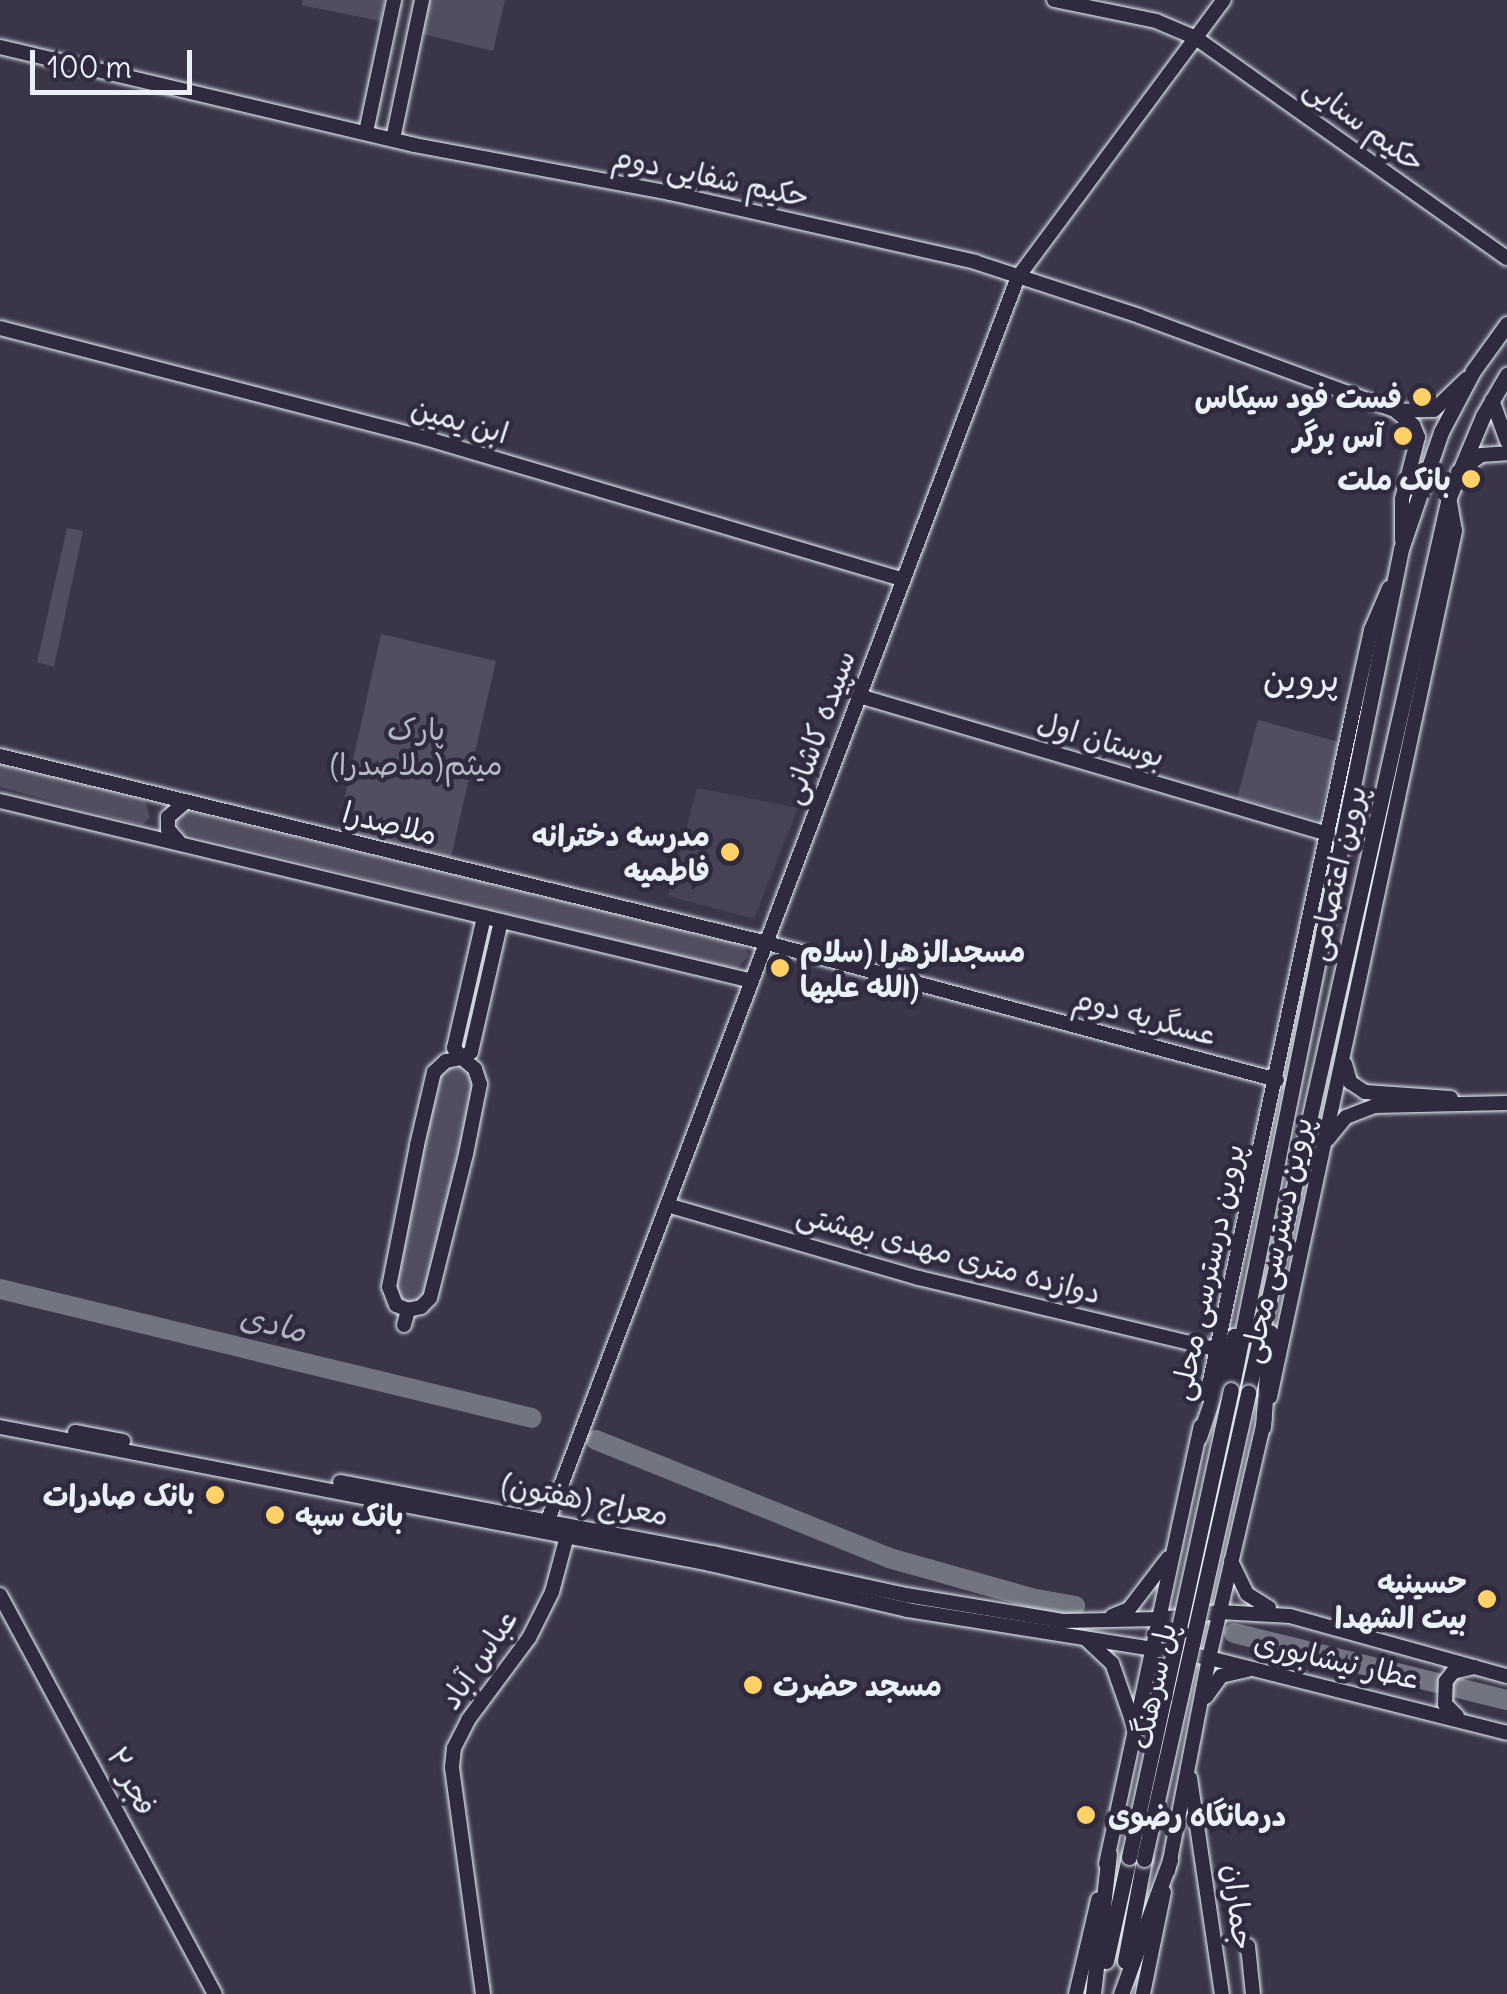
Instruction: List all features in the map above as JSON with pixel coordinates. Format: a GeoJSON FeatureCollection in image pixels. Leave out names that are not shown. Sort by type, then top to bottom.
{"type":"FeatureCollection","features":[{"type":"Feature","properties":{"kind":"main road","name":"پروین اعتصامی"},"geometry":{"type":"LineString","coordinates":[[1254,1280],[1400,556],[1428,464],[1473,371],[1502,330]]}},
{"type":"Feature","properties":{"kind":"main road","name":"پروین اعتصامی"},"geometry":{"type":"LineString","coordinates":[[1240,1391],[1274,1277],[1416,630],[1449,497],[1492,400],[1507,376]]}},
{"type":"Feature","properties":{"kind":"main road"},"geometry":{"type":"LineString","coordinates":[[1262,1428],[1274,1277]]}},
{"type":"Feature","properties":{"kind":"main road"},"geometry":{"type":"LineString","coordinates":[[1198,1437],[1254,1280]]}},
{"type":"Feature","properties":{"kind":"main road","name":"پل سرهنگ"},"geometry":{"type":"LineString","coordinates":[[1120,1994],[1136,1858],[1240,1391],[1254,1280]]}},
{"type":"Feature","properties":{"kind":"main road"},"geometry":{"type":"LineString","coordinates":[[1096,1994],[1108,1854]]}},
{"type":"Feature","properties":{"kind":"main road"},"geometry":{"type":"LineString","coordinates":[[1096,1994],[1136,1858]]}},
{"type":"Feature","properties":{"kind":"main road"},"geometry":{"type":"LineString","coordinates":[[1120,1994],[1170,1860]]}},
{"type":"Feature","properties":{"kind":"street"},"geometry":{"type":"LineString","coordinates":[[366,132],[394,0],[421,4],[393,139]]}},
{"type":"Feature","properties":{"kind":"street","name":"حکیم سنایی"},"geometry":{"type":"LineString","coordinates":[[1054,0],[1156,21],[1196,38],[1505,261]]}},
{"type":"Feature","properties":{"kind":"street","name":"سپیده کاشانی"},"geometry":{"type":"LineString","coordinates":[[548,1520],[1020,274],[1224,0]]}},
{"type":"Feature","properties":{"kind":"street","name":"حکیم شفایی دوم"},"geometry":{"type":"LineString","coordinates":[[0,47],[393,139],[670,193],[1020,274],[1397,412]]}},
{"type":"Feature","properties":{"kind":"street"},"geometry":{"type":"LineString","coordinates":[[372,112],[380,124],[391,123],[396,117]]}},
{"type":"Feature","properties":{"kind":"street"},"geometry":{"type":"LineString","coordinates":[[1502,330],[1507,309]]}},
{"type":"Feature","properties":{"kind":"street","name":"ابن یمین"},"geometry":{"type":"LineString","coordinates":[[0,328],[425,438],[902,579]]}},
{"type":"Feature","properties":{"kind":"street"},"geometry":{"type":"LineString","coordinates":[[1397,412],[1434,410],[1473,371]]}},
{"type":"Feature","properties":{"kind":"street"},"geometry":{"type":"LineString","coordinates":[[1492,400],[1507,441]]}},
{"type":"Feature","properties":{"kind":"street"},"geometry":{"type":"LineString","coordinates":[[1397,412],[1414,425],[1418,437],[1402,500],[1400,556]]}},
{"type":"Feature","properties":{"kind":"street"},"geometry":{"type":"LineString","coordinates":[[1458,472],[1481,455],[1507,453]]}},
{"type":"Feature","properties":{"kind":"street","name":"پروین دسترسی محلی"},"geometry":{"type":"LineString","coordinates":[[1144,1994],[1209,1658],[1455,532],[1449,497]]}},
{"type":"Feature","properties":{"kind":"street","name":"پروین درسترسی محلی"},"geometry":{"type":"LineString","coordinates":[[1076,1994],[1277,1080],[1371,630],[1400,556]]}},
{"type":"Feature","properties":{"kind":"street","name":"بوستان اول"},"geometry":{"type":"LineString","coordinates":[[859,696],[1328,834]]}},
{"type":"Feature","properties":{"kind":"street","name":"ملاصدرا"},"geometry":{"type":"LineString","coordinates":[[0,756],[766,944]]}},
{"type":"Feature","properties":{"kind":"street"},"geometry":{"type":"LineString","coordinates":[[142,835],[162,818],[153,793]]}},
{"type":"Feature","properties":{"kind":"street"},"geometry":{"type":"LineString","coordinates":[[0,801],[752,982]]}},
{"type":"Feature","properties":{"kind":"street"},"geometry":{"type":"LineString","coordinates":[[180,843],[167,824],[174,807],[186,802]]}},
{"type":"Feature","properties":{"kind":"street"},"geometry":{"type":"LineString","coordinates":[[484,917],[464,1004],[463,1052],[476,1069],[480,1084],[432,1292],[421,1307],[406,1317],[388,1287],[431,1080],[439,1066],[463,1052],[481,1008],[500,921]]}},
{"type":"Feature","properties":{"kind":"street","name":"عسگریه دوم"},"geometry":{"type":"LineString","coordinates":[[766,944],[1277,1080]]}},
{"type":"Feature","properties":{"kind":"street"},"geometry":{"type":"LineString","coordinates":[[471,971],[489,975]]}},
{"type":"Feature","properties":{"kind":"street"},"geometry":{"type":"LineString","coordinates":[[464,1004],[481,1008]]}},
{"type":"Feature","properties":{"kind":"street"},"geometry":{"type":"LineString","coordinates":[[1346,1042],[1344,1071],[1350,1082],[1365,1092]]}},
{"type":"Feature","properties":{"kind":"street"},"geometry":{"type":"LineString","coordinates":[[1465,1105],[1450,1097],[1365,1092],[1357,1092],[1348,1100],[1349,1106],[1360,1110],[1465,1105],[1507,1102]]}},
{"type":"Feature","properties":{"kind":"street"},"geometry":{"type":"LineString","coordinates":[[1324,1144],[1346,1117],[1360,1110]]}},
{"type":"Feature","properties":{"kind":"street","name":"دوازده متری مهدی بهشتی"},"geometry":{"type":"LineString","coordinates":[[668,1206],[919,1278],[1218,1350]]}},
{"type":"Feature","properties":{"kind":"street","name":"معراج (هفتون)"},"geometry":{"type":"LineString","coordinates":[[0,1420],[907,1610],[1153,1648]]}},
{"type":"Feature","properties":{"kind":"street","name":"معراج (هفتون)"},"geometry":{"type":"LineString","coordinates":[[0,1428],[548,1520],[936,1601],[1063,1621],[1160,1619]]}},
{"type":"Feature","properties":{"kind":"street","name":"عباس آباد"},"geometry":{"type":"LineString","coordinates":[[483,1994],[465,1840],[452,1767],[454,1748],[468,1720],[529,1638],[552,1592],[568,1536]]}},
{"type":"Feature","properties":{"kind":"street"},"geometry":{"type":"LineString","coordinates":[[1176,1544],[1175,1569],[1185,1588],[1196,1594],[1221,1584],[1231,1560]]}},
{"type":"Feature","properties":{"kind":"street"},"geometry":{"type":"LineString","coordinates":[[1102,1620],[1129,1609],[1156,1580],[1176,1544]]}},
{"type":"Feature","properties":{"kind":"street"},"geometry":{"type":"LineString","coordinates":[[1231,1560],[1247,1594],[1258,1604],[1290,1616]]}},
{"type":"Feature","properties":{"kind":"street","name":"فجر ۲"},"geometry":{"type":"LineString","coordinates":[[0,1595],[215,1994]]}},
{"type":"Feature","properties":{"kind":"street","name":"عطار نیشابوری"},"geometry":{"type":"LineString","coordinates":[[1160,1619],[1220,1612],[1290,1616],[1507,1676]]}},
{"type":"Feature","properties":{"kind":"street"},"geometry":{"type":"LineString","coordinates":[[1127,1644],[1135,1628],[1131,1619]]}},
{"type":"Feature","properties":{"kind":"street"},"geometry":{"type":"LineString","coordinates":[[1083,1637],[1112,1663],[1136,1724]]}},
{"type":"Feature","properties":{"kind":"street","name":"عطار نیشابوری"},"geometry":{"type":"LineString","coordinates":[[1153,1648],[1260,1670],[1507,1733]]}},
{"type":"Feature","properties":{"kind":"street"},"geometry":{"type":"LineString","coordinates":[[1462,1719],[1445,1704],[1443,1692],[1454,1672],[1475,1667]]}},
{"type":"Feature","properties":{"kind":"street"},"geometry":{"type":"LineString","coordinates":[[1196,1726],[1207,1692],[1221,1676],[1260,1670]]}},
{"type":"Feature","properties":{"kind":"street"},"geometry":{"type":"LineString","coordinates":[[1136,1724],[1152,1680],[1175,1676],[1194,1686],[1196,1726]]}},
{"type":"Feature","properties":{"kind":"street","name":"جماران"},"geometry":{"type":"LineString","coordinates":[[1188,1768],[1202,1838],[1222,1994]]}},
{"type":"Feature","properties":{"kind":"street","name":"جماران"},"geometry":{"type":"LineString","coordinates":[[1248,1946],[1253,1994]]}},
{"type":"Feature","properties":{"kind":"shaded area","name":"مدرسه دخترانه فاطمیه"},"geometry":{"type":"Polygon","coordinates":[[[697,788],[798,808],[754,919],[668,896],[697,788]]]}},
{"type":"Feature","properties":{"kind":"green space"},"geometry":{"type":"Polygon","coordinates":[[[303,0],[385,0],[381,21],[301,5],[303,0]]]}},
{"type":"Feature","properties":{"kind":"green space"},"geometry":{"type":"Polygon","coordinates":[[[429,0],[505,0],[493,51],[422,34],[429,0]]]}},
{"type":"Feature","properties":{"kind":"green space"},"geometry":{"type":"Polygon","coordinates":[[[67,528],[83,531],[54,667],[37,662],[67,528]]]}},
{"type":"Feature","properties":{"kind":"green space","name":"پارک میثم(ملاصدرا)"},"geometry":{"type":"Polygon","coordinates":[[[381,634],[496,661],[451,857],[337,832],[381,634]]]}},
{"type":"Feature","properties":{"kind":"green space"},"geometry":{"type":"Polygon","coordinates":[[[1258,720],[1339,742],[1318,820],[1237,798],[1258,720]]]}},
{"type":"Feature","properties":{"kind":"green space"},"geometry":{"type":"Polygon","coordinates":[[[0,764],[145,800],[150,818],[142,825],[0,787],[0,764]]]}},
{"type":"Feature","properties":{"kind":"green space"},"geometry":{"type":"Polygon","coordinates":[[[188,811],[743,945],[749,955],[736,970],[183,833],[175,818],[188,811]]]}},
{"type":"Feature","properties":{"kind":"green space"},"geometry":{"type":"Polygon","coordinates":[[[446,1068],[464,1069],[474,1078],[476,1088],[425,1290],[415,1302],[407,1302],[392,1291],[437,1081],[446,1068]]]}},
{"type":"Feature","properties":{"kind":"waterway","name":"مادی"},"geometry":{"type":"LineString","coordinates":[[0,1289],[532,1418]]}},
{"type":"Feature","properties":{"kind":"waterway","name":"مادی"},"geometry":{"type":"LineString","coordinates":[[596,1440],[889,1558],[1031,1598],[1075,1606]]}},
{"type":"Feature","properties":{"kind":"waterway","name":"مادی"},"geometry":{"type":"LineString","coordinates":[[1234,1633],[1507,1700]]}},
{"type":"Feature","properties":{"kind":"place","name":"فست فود سیکاس"},"geometry":{"type":"Point","coordinates":[1422,397]}},
{"type":"Feature","properties":{"kind":"place","name":"آس برگر"},"geometry":{"type":"Point","coordinates":[1403,436]}},
{"type":"Feature","properties":{"kind":"place","name":"بانک ملت"},"geometry":{"type":"Point","coordinates":[1471,479]}},
{"type":"Feature","properties":{"kind":"place","name":"مدرسه دخترانه فاطمیه"},"geometry":{"type":"Point","coordinates":[730,852]}},
{"type":"Feature","properties":{"kind":"place","name":"مسجدالزهرا (سلام الله علیها)"},"geometry":{"type":"Point","coordinates":[780,968]}},
{"type":"Feature","properties":{"kind":"place","name":"بانک صادرات"},"geometry":{"type":"Point","coordinates":[215,1495]}},
{"type":"Feature","properties":{"kind":"place","name":"بانک سپه"},"geometry":{"type":"Point","coordinates":[275,1515]}},
{"type":"Feature","properties":{"kind":"place","name":"حسینیه بیت الشهدا"},"geometry":{"type":"Point","coordinates":[1487,1599]}},
{"type":"Feature","properties":{"kind":"place","name":"مسجد حضرت"},"geometry":{"type":"Point","coordinates":[753,1685]}},
{"type":"Feature","properties":{"kind":"place","name":"درمانگاه رضوی"},"geometry":{"type":"Point","coordinates":[1086,1815]}},
{"type":"Feature","properties":{"kind":"district","name":"پروین"},"geometry":{"type":"Point","coordinates":[1301,678]}}]}
